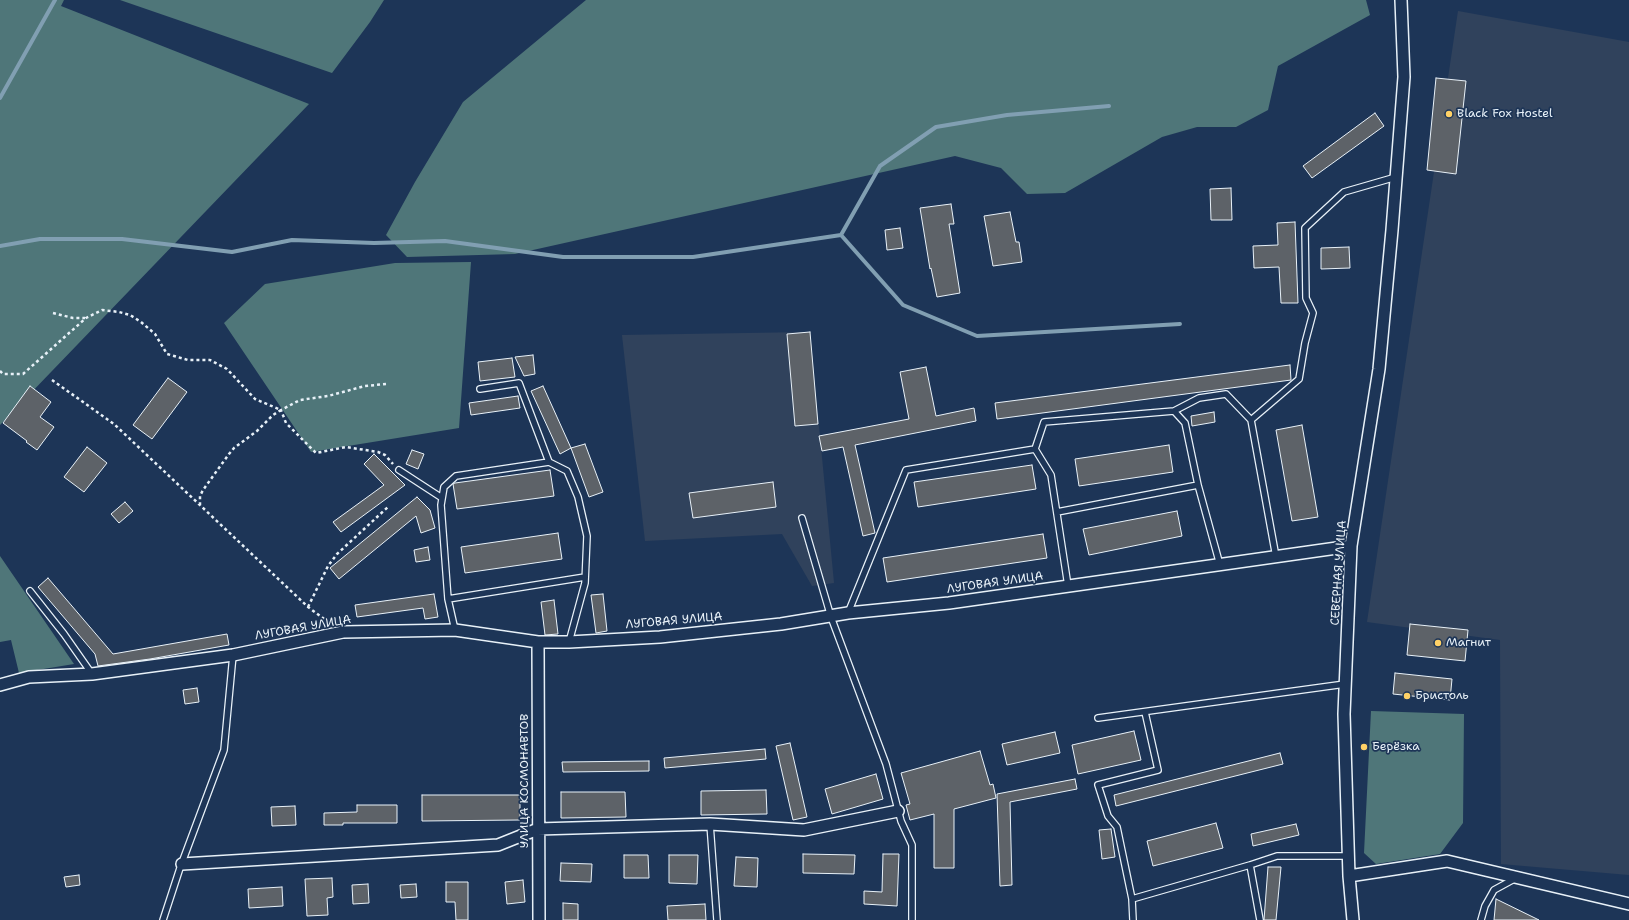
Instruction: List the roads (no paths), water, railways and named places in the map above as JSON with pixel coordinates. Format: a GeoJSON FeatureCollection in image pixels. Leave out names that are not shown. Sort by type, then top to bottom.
{"type":"FeatureCollection","features":[{"type":"Feature","properties":{"kind":"street","name":"СЕВЕРНАЯ УЛИЦА"},"geometry":{"type":"LineString","coordinates":[[1352,920],[1348,856],[1344,714],[1351,546],[1379,369],[1392,230],[1404,77],[1401,0]]}},
{"type":"Feature","properties":{"kind":"street","name":"ЛУГОВАЯ УЛИЦА"},"geometry":{"type":"LineString","coordinates":[[0,685],[29,677],[92,674],[233,655],[343,632],[455,630],[538,642],[569,642],[667,636],[781,624],[848,613],[949,603],[1276,558],[1351,546]]}},
{"type":"Feature","properties":{"kind":"street","name":"УЛИЦА КОСМОНАВТОВ"},"geometry":{"type":"LineString","coordinates":[[538,642],[539,920]]}},
{"type":"Feature","properties":{"kind":"street"},"geometry":{"type":"LineString","coordinates":[[182,864],[498,844],[538,829],[710,824],[804,830],[898,811]]}},
{"type":"Feature","properties":{"kind":"street"},"geometry":{"type":"LineString","coordinates":[[1349,876],[1447,861],[1629,904]]}},
{"type":"Feature","properties":{"kind":"lane"},"geometry":{"type":"LineString","coordinates":[[1251,420],[1299,379],[1305,343],[1314,313],[1306,298],[1305,228],[1344,192],[1396,177]]}},
{"type":"Feature","properties":{"kind":"lane"},"geometry":{"type":"LineString","coordinates":[[480,388],[519,383],[549,462]]}},
{"type":"Feature","properties":{"kind":"lane"},"geometry":{"type":"LineString","coordinates":[[1035,449],[1044,422],[1174,411],[1199,398],[1226,394],[1251,420],[1276,558]]}},
{"type":"Feature","properties":{"kind":"lane"},"geometry":{"type":"LineString","coordinates":[[1174,411],[1185,423],[1198,485],[1220,565]]}},
{"type":"Feature","properties":{"kind":"lane"},"geometry":{"type":"LineString","coordinates":[[1035,449],[1051,475],[1068,586]]}},
{"type":"Feature","properties":{"kind":"lane"},"geometry":{"type":"LineString","coordinates":[[848,613],[906,470],[1035,449]]}},
{"type":"Feature","properties":{"kind":"lane"},"geometry":{"type":"LineString","coordinates":[[455,630],[448,599],[440,505],[444,487],[456,476],[549,462],[567,471],[578,497],[587,536],[585,583],[569,642]]}},
{"type":"Feature","properties":{"kind":"lane"},"geometry":{"type":"LineString","coordinates":[[399,470],[442,498]]}},
{"type":"Feature","properties":{"kind":"lane"},"geometry":{"type":"LineString","coordinates":[[1057,512],[1198,485]]}},
{"type":"Feature","properties":{"kind":"lane"},"geometry":{"type":"LineString","coordinates":[[802,518],[831,617],[886,764],[898,811],[912,846],[912,920]]}},
{"type":"Feature","properties":{"kind":"lane"},"geometry":{"type":"LineString","coordinates":[[448,599],[585,578]]}},
{"type":"Feature","properties":{"kind":"lane"},"geometry":{"type":"LineString","coordinates":[[30,591],[64,634],[92,674]]}},
{"type":"Feature","properties":{"kind":"lane"},"geometry":{"type":"LineString","coordinates":[[163,920],[224,750],[233,655]]}},
{"type":"Feature","properties":{"kind":"lane"},"geometry":{"type":"LineString","coordinates":[[1098,718],[1345,684]]}},
{"type":"Feature","properties":{"kind":"lane"},"geometry":{"type":"LineString","coordinates":[[1134,920],[1132,899],[1117,827],[1108,816],[1098,785],[1158,770],[1145,712]]}},
{"type":"Feature","properties":{"kind":"lane"},"geometry":{"type":"LineString","coordinates":[[710,824],[717,920]]}},
{"type":"Feature","properties":{"kind":"lane"},"geometry":{"type":"LineString","coordinates":[[1132,899],[1277,856],[1348,856]]}},
{"type":"Feature","properties":{"kind":"lane"},"geometry":{"type":"LineString","coordinates":[[1250,865],[1260,920]]}},
{"type":"Feature","properties":{"kind":"lane"},"geometry":{"type":"LineString","coordinates":[[1481,920],[1484,906],[1494,890],[1516,877]]}},
{"type":"Feature","properties":{"kind":"waterway"},"geometry":{"type":"LineString","coordinates":[[0,98],[55,0]]}},
{"type":"Feature","properties":{"kind":"waterway"},"geometry":{"type":"LineString","coordinates":[[841,235],[880,166],[936,127],[1007,115],[1109,106]]}},
{"type":"Feature","properties":{"kind":"waterway"},"geometry":{"type":"LineString","coordinates":[[841,235],[903,305],[977,336],[1180,324]]}},
{"type":"Feature","properties":{"kind":"waterway"},"geometry":{"type":"LineString","coordinates":[[0,246],[40,239],[122,239],[232,252],[292,240],[374,243],[445,241],[563,257],[693,257],[841,235]]}},
{"type":"Feature","properties":{"kind":"place","name":"Black Fox Hostel"},"geometry":{"type":"Point","coordinates":[1449,114]}},
{"type":"Feature","properties":{"kind":"place","name":"Магнит"},"geometry":{"type":"Point","coordinates":[1438,643]}},
{"type":"Feature","properties":{"kind":"place","name":"Бристоль"},"geometry":{"type":"Point","coordinates":[1407,696]}},
{"type":"Feature","properties":{"kind":"place","name":"Берёзка"},"geometry":{"type":"Point","coordinates":[1364,747]}}]}
